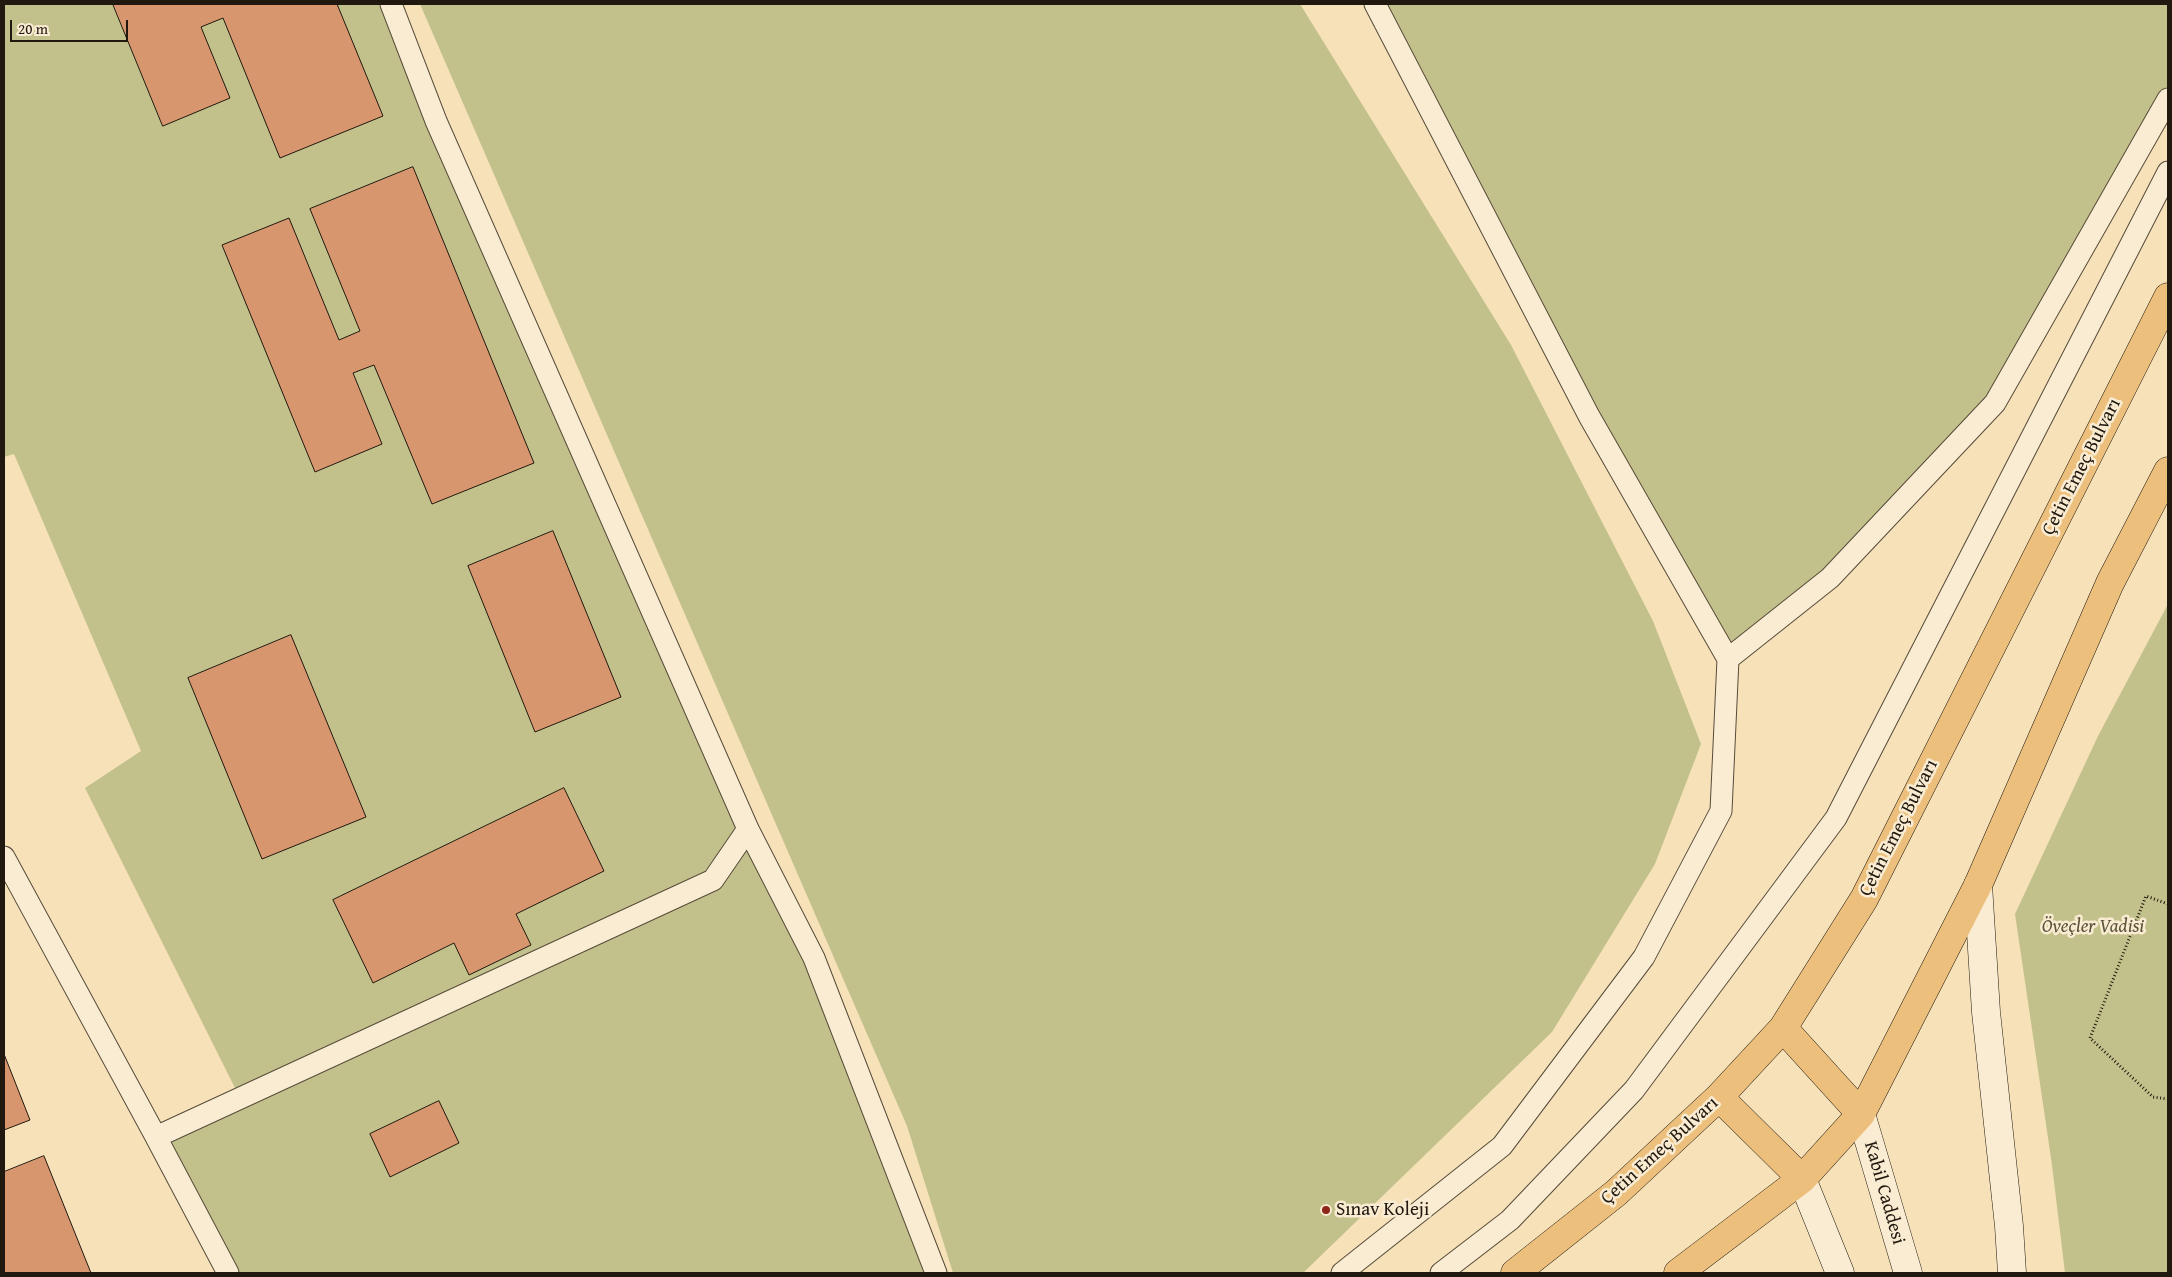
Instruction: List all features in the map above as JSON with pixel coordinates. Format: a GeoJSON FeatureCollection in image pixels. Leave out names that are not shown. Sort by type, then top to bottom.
{"type":"FeatureCollection","features":[{"type":"Feature","properties":{"kind":"main road","name":"Çetin Emeç Bulvarı"},"geometry":{"type":"LineString","coordinates":[[1515,1273],[1616,1193],[1719,1098],[1783,1028],[1864,899],[2168,297]]}},
{"type":"Feature","properties":{"kind":"main road"},"geometry":{"type":"LineString","coordinates":[[1678,1273],[1802,1179],[1861,1114],[1978,885],[2110,583],[2168,471]]}},
{"type":"Feature","properties":{"kind":"main road"},"geometry":{"type":"LineString","coordinates":[[1978,885],[1986,1012],[2009,1226],[2012,1273]]}},
{"type":"Feature","properties":{"kind":"main road"},"geometry":{"type":"LineString","coordinates":[[1783,1028],[1861,1114]]}},
{"type":"Feature","properties":{"kind":"main road"},"geometry":{"type":"LineString","coordinates":[[1719,1098],[1802,1179],[1840,1273]]}},
{"type":"Feature","properties":{"kind":"main road","name":"Kabil Caddesi"},"geometry":{"type":"LineString","coordinates":[[1861,1114],[1908,1273]]}},
{"type":"Feature","properties":{"kind":"lane"},"geometry":{"type":"LineString","coordinates":[[391,4],[436,121],[748,829],[814,958],[936,1273]]}},
{"type":"Feature","properties":{"kind":"lane"},"geometry":{"type":"LineString","coordinates":[[1342,1273],[1502,1146],[1644,957],[1721,811],[1728,659],[1589,416],[1375,4]]}},
{"type":"Feature","properties":{"kind":"lane"},"geometry":{"type":"LineString","coordinates":[[1728,659],[1830,578],[1995,403],[2168,99]]}},
{"type":"Feature","properties":{"kind":"lane"},"geometry":{"type":"LineString","coordinates":[[1441,1273],[1510,1220],[1634,1090],[1836,818],[2168,172]]}},
{"type":"Feature","properties":{"kind":"lane"},"geometry":{"type":"LineString","coordinates":[[156,1137],[712,880],[748,829]]}},
{"type":"Feature","properties":{"kind":"lane"},"geometry":{"type":"LineString","coordinates":[[4,856],[228,1273]]}},
{"type":"Feature","properties":{"kind":"path"},"geometry":{"type":"LineString","coordinates":[[2168,904],[2146,896],[2090,1038],[2152,1098],[2168,1099]]}},
{"type":"Feature","properties":{"kind":"green space"},"geometry":{"type":"Polygon","coordinates":[[[4,4],[391,4],[748,829],[936,1273],[228,1273],[156,1137],[240,1098],[85,788],[141,751],[14,454],[4,457],[4,4]]]}},
{"type":"Feature","properties":{"kind":"green space"},"geometry":{"type":"Polygon","coordinates":[[[420,4],[1300,4],[1511,345],[1653,621],[1701,744],[1655,864],[1552,1032],[1303,1273],[953,1273],[907,1126],[420,4]]]}},
{"type":"Feature","properties":{"kind":"green space"},"geometry":{"type":"Polygon","coordinates":[[[1375,4],[2168,4],[2168,99],[1995,403],[1830,578],[1728,659],[1375,4]]]}},
{"type":"Feature","properties":{"kind":"green space","name":"Öveçler Vadisi"},"geometry":{"type":"Polygon","coordinates":[[[2168,604],[2168,1273],[2065,1273],[2052,1165],[2015,914],[2098,736],[2168,604]]]}},
{"type":"Feature","properties":{"kind":"building"},"geometry":{"type":"Polygon","coordinates":[[[113,4],[337,4],[383,116],[280,158],[223,18],[201,27],[230,98],[163,126],[113,4]]]}},
{"type":"Feature","properties":{"kind":"building"},"geometry":{"type":"Polygon","coordinates":[[[413,167],[534,463],[432,504],[374,365],[353,373],[382,444],[315,472],[222,245],[289,218],[339,340],[360,331],[310,209],[413,167]]]}},
{"type":"Feature","properties":{"kind":"building"},"geometry":{"type":"Polygon","coordinates":[[[553,531],[621,697],[535,732],[468,566],[553,531]]]}},
{"type":"Feature","properties":{"kind":"building"},"geometry":{"type":"Polygon","coordinates":[[[291,635],[366,817],[262,859],[188,678],[291,635]]]}},
{"type":"Feature","properties":{"kind":"building"},"geometry":{"type":"Polygon","coordinates":[[[564,788],[604,871],[516,914],[531,945],[469,975],[454,943],[373,983],[333,900],[564,788]]]}},
{"type":"Feature","properties":{"kind":"building"},"geometry":{"type":"Polygon","coordinates":[[[4,1054],[30,1120],[4,1130],[4,1054]]]}},
{"type":"Feature","properties":{"kind":"building"},"geometry":{"type":"Polygon","coordinates":[[[439,1101],[459,1143],[390,1177],[370,1134],[439,1101]]]}},
{"type":"Feature","properties":{"kind":"building"},"geometry":{"type":"Polygon","coordinates":[[[44,1156],[91,1273],[4,1273],[4,1172],[44,1156]]]}},
{"type":"Feature","properties":{"kind":"place","name":"Sınav Koleji"},"geometry":{"type":"Point","coordinates":[1326,1210]}}]}
